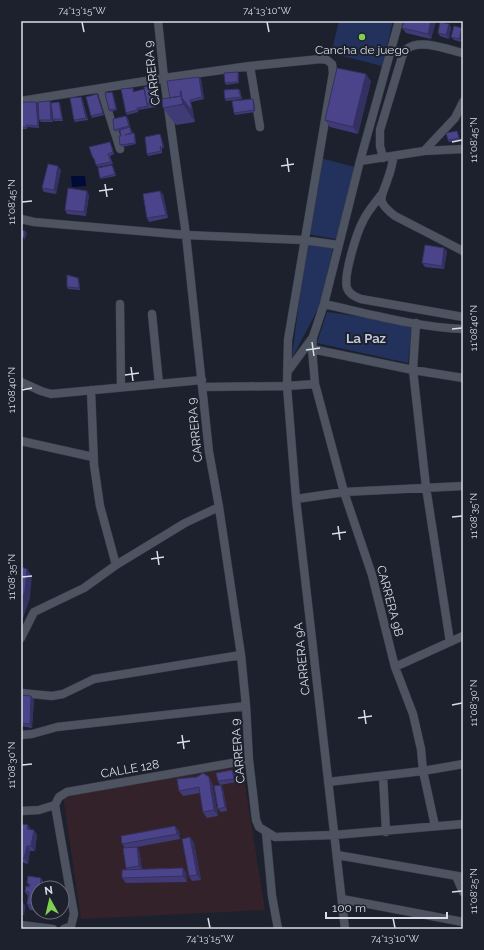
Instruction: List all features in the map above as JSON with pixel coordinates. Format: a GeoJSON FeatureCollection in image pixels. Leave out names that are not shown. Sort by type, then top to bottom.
{"type":"FeatureCollection","features":[{"type":"Feature","properties":{"kind":"street","name":"CARRERA 9"},"geometry":{"type":"LineString","coordinates":[[158,21],[164,78],[186,235],[209,452],[219,507],[241,656],[249,760],[256,820],[260,827],[266,832]]}},
{"type":"Feature","properties":{"kind":"street"},"geometry":{"type":"LineString","coordinates":[[288,372],[314,337],[324,304],[360,161],[399,21]]}},
{"type":"Feature","properties":{"kind":"street"},"geometry":{"type":"LineString","coordinates":[[383,158],[380,146],[380,130],[402,57],[406,49],[418,44],[435,46],[463,53]]}},
{"type":"Feature","properties":{"kind":"street","name":"CARRERA 9A"},"geometry":{"type":"LineString","coordinates":[[250,66],[321,59],[327,60],[332,64],[333,73],[288,340],[288,386],[296,499],[345,929]]}},
{"type":"Feature","properties":{"kind":"street"},"geometry":{"type":"LineString","coordinates":[[21,101],[250,66],[260,127]]}},
{"type":"Feature","properties":{"kind":"street"},"geometry":{"type":"LineString","coordinates":[[101,89],[120,149]]}},
{"type":"Feature","properties":{"kind":"street"},"geometry":{"type":"LineString","coordinates":[[424,151],[455,118],[463,102]]}},
{"type":"Feature","properties":{"kind":"street"},"geometry":{"type":"LineString","coordinates":[[360,161],[424,151],[463,149]]}},
{"type":"Feature","properties":{"kind":"street"},"geometry":{"type":"LineString","coordinates":[[394,156],[388,178],[381,195],[363,220],[357,236],[346,278],[347,289],[351,295],[360,299],[463,317]]}},
{"type":"Feature","properties":{"kind":"street"},"geometry":{"type":"LineString","coordinates":[[381,195],[382,202],[387,210],[395,216],[463,251]]}},
{"type":"Feature","properties":{"kind":"street"},"geometry":{"type":"LineString","coordinates":[[21,219],[34,222],[186,235],[304,240],[338,245]]}},
{"type":"Feature","properties":{"kind":"street"},"geometry":{"type":"LineString","coordinates":[[120,304],[121,387]]}},
{"type":"Feature","properties":{"kind":"street"},"geometry":{"type":"LineString","coordinates":[[324,304],[416,323],[445,328],[463,329]]}},
{"type":"Feature","properties":{"kind":"street"},"geometry":{"type":"LineString","coordinates":[[152,314],[159,384]]}},
{"type":"Feature","properties":{"kind":"street"},"geometry":{"type":"LineString","coordinates":[[416,323],[413,370],[426,487],[450,642]]}},
{"type":"Feature","properties":{"kind":"street","name":"CARRERA 9B"},"geometry":{"type":"LineString","coordinates":[[314,337],[312,349],[315,384],[344,492],[372,575],[395,667],[413,714],[435,826]]}},
{"type":"Feature","properties":{"kind":"street"},"geometry":{"type":"LineString","coordinates":[[312,349],[413,370],[463,378]]}},
{"type":"Feature","properties":{"kind":"street"},"geometry":{"type":"LineString","coordinates":[[21,382],[40,391],[51,394],[159,384],[202,383],[288,386],[315,384]]}},
{"type":"Feature","properties":{"kind":"street"},"geometry":{"type":"LineString","coordinates":[[91,390],[93,457],[100,506],[116,565]]}},
{"type":"Feature","properties":{"kind":"street"},"geometry":{"type":"LineString","coordinates":[[21,442],[93,457]]}},
{"type":"Feature","properties":{"kind":"street"},"geometry":{"type":"LineString","coordinates":[[296,499],[344,492],[463,486]]}},
{"type":"Feature","properties":{"kind":"street"},"geometry":{"type":"LineString","coordinates":[[21,638],[34,612],[84,588],[116,565],[185,523],[219,507]]}},
{"type":"Feature","properties":{"kind":"street"},"geometry":{"type":"LineString","coordinates":[[395,667],[463,636]]}},
{"type":"Feature","properties":{"kind":"street"},"geometry":{"type":"LineString","coordinates":[[21,693],[52,696],[64,694],[94,679],[241,656]]}},
{"type":"Feature","properties":{"kind":"street"},"geometry":{"type":"LineString","coordinates":[[21,735],[32,734],[57,727],[246,706]]}},
{"type":"Feature","properties":{"kind":"street","name":"CALLE 128"},"geometry":{"type":"LineString","coordinates":[[21,811],[39,810],[55,804],[59,797],[67,792],[249,760]]}},
{"type":"Feature","properties":{"kind":"street"},"geometry":{"type":"LineString","coordinates":[[328,782],[423,771],[463,764]]}},
{"type":"Feature","properties":{"kind":"street"},"geometry":{"type":"LineString","coordinates":[[383,776],[386,832]]}},
{"type":"Feature","properties":{"kind":"street"},"geometry":{"type":"LineString","coordinates":[[55,804],[74,914],[71,926],[64,929]]}},
{"type":"Feature","properties":{"kind":"street"},"geometry":{"type":"LineString","coordinates":[[266,832],[275,837],[334,836],[463,824]]}},
{"type":"Feature","properties":{"kind":"street"},"geometry":{"type":"LineString","coordinates":[[266,832],[272,896],[278,929]]}},
{"type":"Feature","properties":{"kind":"street"},"geometry":{"type":"LineString","coordinates":[[337,855],[460,877],[463,892]]}},
{"type":"Feature","properties":{"kind":"street"},"geometry":{"type":"LineString","coordinates":[[342,899],[463,922]]}},
{"type":"Feature","properties":{"kind":"street"},"geometry":{"type":"LineString","coordinates":[[21,924],[52,929]]}},
{"type":"Feature","properties":{"kind":"shaded area","name":"Cancha de juego"},"geometry":{"type":"Polygon","coordinates":[[[339,21],[393,21],[382,66],[331,53],[339,21]]]}},
{"type":"Feature","properties":{"kind":"shaded area"},"geometry":{"type":"Polygon","coordinates":[[[320,158],[355,167],[336,239],[307,234],[320,158]]]}},
{"type":"Feature","properties":{"kind":"shaded area"},"geometry":{"type":"Polygon","coordinates":[[[71,176],[85,176],[86,186],[72,187],[71,176]]]}},
{"type":"Feature","properties":{"kind":"shaded area"},"geometry":{"type":"Polygon","coordinates":[[[306,243],[333,248],[321,303],[292,358],[306,243]]]}},
{"type":"Feature","properties":{"kind":"shaded area"},"geometry":{"type":"Polygon","coordinates":[[[327,312],[412,324],[408,363],[317,343],[327,312]]]}},
{"type":"Feature","properties":{"kind":"shaded area"},"geometry":{"type":"Polygon","coordinates":[[[242,766],[265,910],[81,919],[63,796],[242,766]]]}},
{"type":"Feature","properties":{"kind":"building"},"geometry":{"type":"Polygon","coordinates":[[[404,21],[431,21],[428,34],[402,28],[404,21]]]}},
{"type":"Feature","properties":{"kind":"building"},"geometry":{"type":"Polygon","coordinates":[[[440,22],[449,24],[446,35],[438,33],[440,22]]]}},
{"type":"Feature","properties":{"kind":"building"},"geometry":{"type":"Polygon","coordinates":[[[454,26],[462,28],[459,39],[451,37],[454,26]]]}},
{"type":"Feature","properties":{"kind":"building"},"geometry":{"type":"Polygon","coordinates":[[[337,68],[366,74],[353,127],[325,120],[337,68]]]}},
{"type":"Feature","properties":{"kind":"building"},"geometry":{"type":"Polygon","coordinates":[[[238,72],[238,82],[225,83],[224,73],[238,72]]]}},
{"type":"Feature","properties":{"kind":"building"},"geometry":{"type":"Polygon","coordinates":[[[199,77],[202,97],[190,100],[192,111],[182,98],[181,91],[181,96],[170,98],[167,81],[199,77]]]}},
{"type":"Feature","properties":{"kind":"building"},"geometry":{"type":"Polygon","coordinates":[[[151,86],[153,103],[147,104],[144,87],[151,86]]]}},
{"type":"Feature","properties":{"kind":"building"},"geometry":{"type":"Polygon","coordinates":[[[133,88],[133,92],[144,89],[148,106],[137,108],[137,110],[126,113],[121,89],[133,88]]]}},
{"type":"Feature","properties":{"kind":"building"},"geometry":{"type":"Polygon","coordinates":[[[238,89],[241,97],[225,99],[224,90],[238,89]]]}},
{"type":"Feature","properties":{"kind":"building"},"geometry":{"type":"Polygon","coordinates":[[[112,92],[116,109],[109,110],[105,93],[112,92]]]}},
{"type":"Feature","properties":{"kind":"building"},"geometry":{"type":"Polygon","coordinates":[[[97,94],[103,113],[91,116],[86,97],[97,94]]]}},
{"type":"Feature","properties":{"kind":"building"},"geometry":{"type":"Polygon","coordinates":[[[181,96],[183,104],[163,108],[162,99],[181,96]]]}},
{"type":"Feature","properties":{"kind":"building"},"geometry":{"type":"Polygon","coordinates":[[[81,97],[86,118],[74,120],[70,98],[81,97]]]}},
{"type":"Feature","properties":{"kind":"building"},"geometry":{"type":"Polygon","coordinates":[[[253,99],[254,110],[234,113],[232,101],[253,99]]]}},
{"type":"Feature","properties":{"kind":"building"},"geometry":{"type":"Polygon","coordinates":[[[50,101],[51,120],[39,120],[38,102],[50,101]]]}},
{"type":"Feature","properties":{"kind":"building"},"geometry":{"type":"Polygon","coordinates":[[[21,102],[36,102],[38,126],[26,125],[26,127],[21,127],[21,102]]]}},
{"type":"Feature","properties":{"kind":"building"},"geometry":{"type":"Polygon","coordinates":[[[59,102],[62,119],[53,119],[51,103],[59,102]]]}},
{"type":"Feature","properties":{"kind":"building"},"geometry":{"type":"Polygon","coordinates":[[[126,116],[129,126],[114,130],[113,119],[126,116]]]}},
{"type":"Feature","properties":{"kind":"building"},"geometry":{"type":"Polygon","coordinates":[[[130,127],[131,133],[125,135],[134,133],[135,143],[120,145],[120,130],[130,127]]]}},
{"type":"Feature","properties":{"kind":"building"},"geometry":{"type":"Polygon","coordinates":[[[457,131],[459,138],[448,140],[446,133],[457,131]]]}},
{"type":"Feature","properties":{"kind":"building"},"geometry":{"type":"Polygon","coordinates":[[[160,134],[163,146],[160,147],[161,151],[147,154],[145,137],[160,134]]]}},
{"type":"Feature","properties":{"kind":"building"},"geometry":{"type":"Polygon","coordinates":[[[110,142],[113,152],[108,154],[111,162],[96,165],[89,147],[110,142]]]}},
{"type":"Feature","properties":{"kind":"building"},"geometry":{"type":"Polygon","coordinates":[[[48,164],[58,166],[54,190],[42,188],[48,164]]]}},
{"type":"Feature","properties":{"kind":"building"},"geometry":{"type":"Polygon","coordinates":[[[112,165],[115,174],[100,178],[98,168],[112,165]]]}},
{"type":"Feature","properties":{"kind":"building"},"geometry":{"type":"Polygon","coordinates":[[[68,188],[87,191],[84,212],[65,210],[68,188]]]}},
{"type":"Feature","properties":{"kind":"building"},"geometry":{"type":"Polygon","coordinates":[[[160,191],[166,215],[147,218],[143,194],[160,191]]]}},
{"type":"Feature","properties":{"kind":"building"},"geometry":{"type":"Polygon","coordinates":[[[21,230],[25,231],[24,238],[21,237],[21,230]]]}},
{"type":"Feature","properties":{"kind":"building"},"geometry":{"type":"Polygon","coordinates":[[[425,245],[444,248],[442,266],[422,263],[425,245]]]}},
{"type":"Feature","properties":{"kind":"building"},"geometry":{"type":"Polygon","coordinates":[[[67,275],[78,278],[79,288],[67,287],[67,275]]]}},
{"type":"Feature","properties":{"kind":"building"},"geometry":{"type":"Polygon","coordinates":[[[21,567],[27,569],[25,591],[21,602],[21,567]]]}},
{"type":"Feature","properties":{"kind":"building"},"geometry":{"type":"Polygon","coordinates":[[[21,695],[31,696],[30,724],[21,723],[21,695]]]}},
{"type":"Feature","properties":{"kind":"building"},"geometry":{"type":"Polygon","coordinates":[[[232,770],[234,779],[218,781],[216,773],[232,770]]]}},
{"type":"Feature","properties":{"kind":"building"},"geometry":{"type":"Polygon","coordinates":[[[203,773],[209,777],[214,810],[203,812],[199,787],[179,791],[177,779],[197,777],[203,773]]]}},
{"type":"Feature","properties":{"kind":"building"},"geometry":{"type":"Polygon","coordinates":[[[221,785],[225,807],[218,809],[214,786],[221,785]]]}},
{"type":"Feature","properties":{"kind":"building"},"geometry":{"type":"Polygon","coordinates":[[[21,824],[28,825],[27,829],[34,830],[31,846],[27,846],[24,858],[21,857],[21,824]]]}},
{"type":"Feature","properties":{"kind":"building"},"geometry":{"type":"Polygon","coordinates":[[[175,826],[177,834],[122,844],[121,836],[175,826]]]}},
{"type":"Feature","properties":{"kind":"building"},"geometry":{"type":"Polygon","coordinates":[[[190,837],[197,875],[189,876],[182,839],[190,837]]]}},
{"type":"Feature","properties":{"kind":"building"},"geometry":{"type":"Polygon","coordinates":[[[137,847],[139,866],[126,868],[123,848],[137,847]]]}},
{"type":"Feature","properties":{"kind":"building"},"geometry":{"type":"Polygon","coordinates":[[[183,868],[183,876],[122,878],[122,870],[183,868]]]}},
{"type":"Feature","properties":{"kind":"building"},"geometry":{"type":"Polygon","coordinates":[[[28,876],[41,878],[41,880],[30,880],[30,884],[27,883],[28,876]]]}},
{"type":"Feature","properties":{"kind":"building"},"geometry":{"type":"Polygon","coordinates":[[[30,884],[30,905],[27,904],[29,892],[25,892],[26,886],[29,887],[30,884]]]}},
{"type":"Feature","properties":{"kind":"place","name":"Cancha de juego"},"geometry":{"type":"Point","coordinates":[362,37]}},
{"type":"Feature","properties":{"kind":"district","name":"La Paz"},"geometry":{"type":"Point","coordinates":[366,338]}}]}
